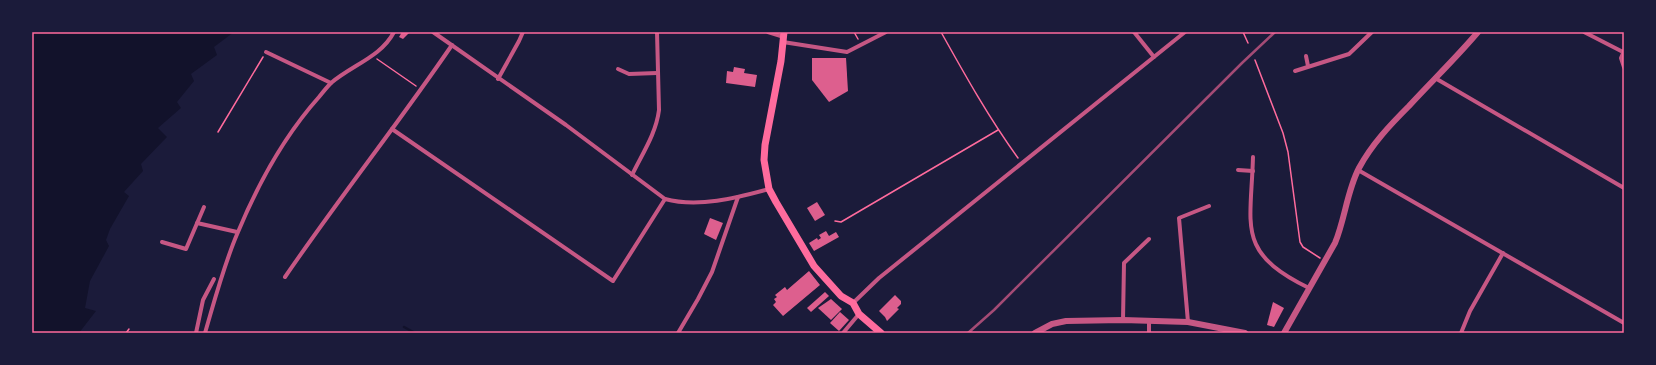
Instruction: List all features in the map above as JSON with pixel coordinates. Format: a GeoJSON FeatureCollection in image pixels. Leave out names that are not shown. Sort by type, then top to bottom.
{"type":"FeatureCollection","features":[{"type":"Feature","properties":{"kind":"main road"},"geometry":{"type":"LineString","coordinates":[[784,37],[781,61],[765,145],[764,160],[769,189],[814,266],[841,296],[853,303],[859,314],[881,333]]}},
{"type":"Feature","properties":{"kind":"street"},"geometry":{"type":"LineString","coordinates":[[205,333],[220,280],[238,232],[274,160],[300,120],[331,83],[382,48],[390,40],[394,32]]}},
{"type":"Feature","properties":{"kind":"street"},"geometry":{"type":"LineString","coordinates":[[433,32],[498,79],[566,125],[665,199],[678,202],[693,202],[738,197],[769,189]]}},
{"type":"Feature","properties":{"kind":"street"},"geometry":{"type":"LineString","coordinates":[[498,79],[523,32]]}},
{"type":"Feature","properties":{"kind":"street"},"geometry":{"type":"LineString","coordinates":[[632,175],[657,122],[657,32]]}},
{"type":"Feature","properties":{"kind":"street"},"geometry":{"type":"LineString","coordinates":[[768,32],[847,52],[886,32]]}},
{"type":"Feature","properties":{"kind":"street"},"geometry":{"type":"LineString","coordinates":[[1134,32],[1154,57]]}},
{"type":"Feature","properties":{"kind":"street"},"geometry":{"type":"LineString","coordinates":[[853,303],[879,278],[1185,32]]}},
{"type":"Feature","properties":{"kind":"street"},"geometry":{"type":"LineString","coordinates":[[1295,71],[1349,54],[1372,32]]}},
{"type":"Feature","properties":{"kind":"street"},"geometry":{"type":"LineString","coordinates":[[1284,333],[1325,261],[1340,228],[1358,170],[1369,151],[1387,129],[1460,53],[1478,32]]}},
{"type":"Feature","properties":{"kind":"street"},"geometry":{"type":"LineString","coordinates":[[1584,32],[1624,51],[1621,58],[1624,67]]}},
{"type":"Feature","properties":{"kind":"street"},"geometry":{"type":"LineString","coordinates":[[285,277],[329,213],[452,46]]}},
{"type":"Feature","properties":{"kind":"street"},"geometry":{"type":"LineString","coordinates":[[266,52],[331,83]]}},
{"type":"Feature","properties":{"kind":"street"},"geometry":{"type":"LineString","coordinates":[[1306,56],[1308,66]]}},
{"type":"Feature","properties":{"kind":"street"},"geometry":{"type":"LineString","coordinates":[[618,69],[629,74],[657,74]]}},
{"type":"Feature","properties":{"kind":"street"},"geometry":{"type":"LineString","coordinates":[[1435,78],[1624,188]]}},
{"type":"Feature","properties":{"kind":"street"},"geometry":{"type":"LineString","coordinates":[[392,129],[613,281],[665,199]]}},
{"type":"Feature","properties":{"kind":"street"},"geometry":{"type":"LineString","coordinates":[[1253,157],[1251,225],[1252,237],[1255,245],[1262,256],[1285,276],[1309,288]]}},
{"type":"Feature","properties":{"kind":"street"},"geometry":{"type":"LineString","coordinates":[[1238,170],[1253,171]]}},
{"type":"Feature","properties":{"kind":"street"},"geometry":{"type":"LineString","coordinates":[[1358,170],[1624,323]]}},
{"type":"Feature","properties":{"kind":"street"},"geometry":{"type":"LineString","coordinates":[[678,333],[712,272],[738,197]]}},
{"type":"Feature","properties":{"kind":"street"},"geometry":{"type":"LineString","coordinates":[[1188,322],[1179,218],[1209,206]]}},
{"type":"Feature","properties":{"kind":"street"},"geometry":{"type":"LineString","coordinates":[[162,242],[186,249],[204,207]]}},
{"type":"Feature","properties":{"kind":"street"},"geometry":{"type":"LineString","coordinates":[[197,223],[238,232]]}},
{"type":"Feature","properties":{"kind":"street"},"geometry":{"type":"LineString","coordinates":[[1123,320],[1124,263],[1149,238]]}},
{"type":"Feature","properties":{"kind":"street"},"geometry":{"type":"LineString","coordinates":[[1461,333],[1470,311],[1503,253]]}},
{"type":"Feature","properties":{"kind":"street"},"geometry":{"type":"LineString","coordinates":[[196,333],[203,300],[214,279]]}},
{"type":"Feature","properties":{"kind":"street"},"geometry":{"type":"LineString","coordinates":[[843,333],[859,314]]}},
{"type":"Feature","properties":{"kind":"street"},"geometry":{"type":"LineString","coordinates":[[1149,320],[1149,333]]}},
{"type":"Feature","properties":{"kind":"street"},"geometry":{"type":"LineString","coordinates":[[1035,333],[1052,324],[1066,321],[1149,320],[1188,322],[1245,333]]}},
{"type":"Feature","properties":{"kind":"path"},"geometry":{"type":"LineString","coordinates":[[854,32],[861,45]]}},
{"type":"Feature","properties":{"kind":"path"},"geometry":{"type":"LineString","coordinates":[[941,32],[971,86],[998,130],[1022,163]]}},
{"type":"Feature","properties":{"kind":"path"},"geometry":{"type":"LineString","coordinates":[[1243,32],[1248,43]]}},
{"type":"Feature","properties":{"kind":"path"},"geometry":{"type":"LineString","coordinates":[[218,132],[266,52]]}},
{"type":"Feature","properties":{"kind":"path"},"geometry":{"type":"LineString","coordinates":[[377,59],[421,90]]}},
{"type":"Feature","properties":{"kind":"path"},"geometry":{"type":"LineString","coordinates":[[1255,60],[1283,133],[1288,152],[1300,242],[1303,247],[1325,261]]}},
{"type":"Feature","properties":{"kind":"path"},"geometry":{"type":"LineString","coordinates":[[835,221],[841,222],[998,130]]}},
{"type":"Feature","properties":{"kind":"path"},"geometry":{"type":"LineString","coordinates":[[126,333],[129,329]]}},
{"type":"Feature","properties":{"kind":"shaded area"},"geometry":{"type":"Polygon","coordinates":[[[32,32],[234,32],[214,47],[217,55],[191,74],[194,81],[177,102],[181,108],[158,128],[167,137],[141,164],[143,171],[124,192],[129,196],[110,229],[106,240],[109,246],[90,281],[85,308],[96,311],[79,333],[32,333],[32,32]]]}},
{"type":"Feature","properties":{"kind":"building"},"geometry":{"type":"Polygon","coordinates":[[[402,32],[410,32],[403,39],[399,37],[402,32]]]}},
{"type":"Feature","properties":{"kind":"building"},"geometry":{"type":"Polygon","coordinates":[[[812,58],[846,58],[848,91],[829,102],[812,80],[812,58]]]}},
{"type":"Feature","properties":{"kind":"building"},"geometry":{"type":"Polygon","coordinates":[[[734,67],[745,69],[744,73],[757,75],[755,87],[726,83],[727,71],[733,72],[734,67]]]}},
{"type":"Feature","properties":{"kind":"building"},"geometry":{"type":"Polygon","coordinates":[[[817,202],[825,215],[815,221],[807,208],[817,202]]]}},
{"type":"Feature","properties":{"kind":"building"},"geometry":{"type":"Polygon","coordinates":[[[710,218],[723,223],[716,240],[704,234],[710,218]]]}},
{"type":"Feature","properties":{"kind":"building"},"geometry":{"type":"Polygon","coordinates":[[[826,231],[829,236],[836,232],[839,237],[814,251],[809,243],[817,238],[818,240],[821,238],[819,235],[826,231]]]}},
{"type":"Feature","properties":{"kind":"building"},"geometry":{"type":"Polygon","coordinates":[[[809,271],[820,285],[783,316],[773,305],[776,302],[774,299],[777,297],[775,295],[785,287],[787,290],[809,271]]]}},
{"type":"Feature","properties":{"kind":"building"},"geometry":{"type":"Polygon","coordinates":[[[825,292],[829,296],[811,312],[807,308],[825,292]]]}},
{"type":"Feature","properties":{"kind":"building"},"geometry":{"type":"Polygon","coordinates":[[[895,295],[901,301],[901,304],[897,308],[899,309],[887,321],[879,311],[895,295]]]}},
{"type":"Feature","properties":{"kind":"building"},"geometry":{"type":"Polygon","coordinates":[[[831,299],[842,309],[831,320],[818,308],[831,299]]]}},
{"type":"Feature","properties":{"kind":"building"},"geometry":{"type":"Polygon","coordinates":[[[1273,302],[1284,308],[1274,327],[1267,325],[1273,302]]]}},
{"type":"Feature","properties":{"kind":"building"},"geometry":{"type":"Polygon","coordinates":[[[840,312],[849,320],[839,331],[830,323],[840,312]]]}},
{"type":"Feature","properties":{"kind":"waterway"},"geometry":{"type":"LineString","coordinates":[[404,327],[415,333]]}},
{"type":"Feature","properties":{"kind":"railway"},"geometry":{"type":"LineString","coordinates":[[968,333],[994,310],[1275,32]]}}]}
